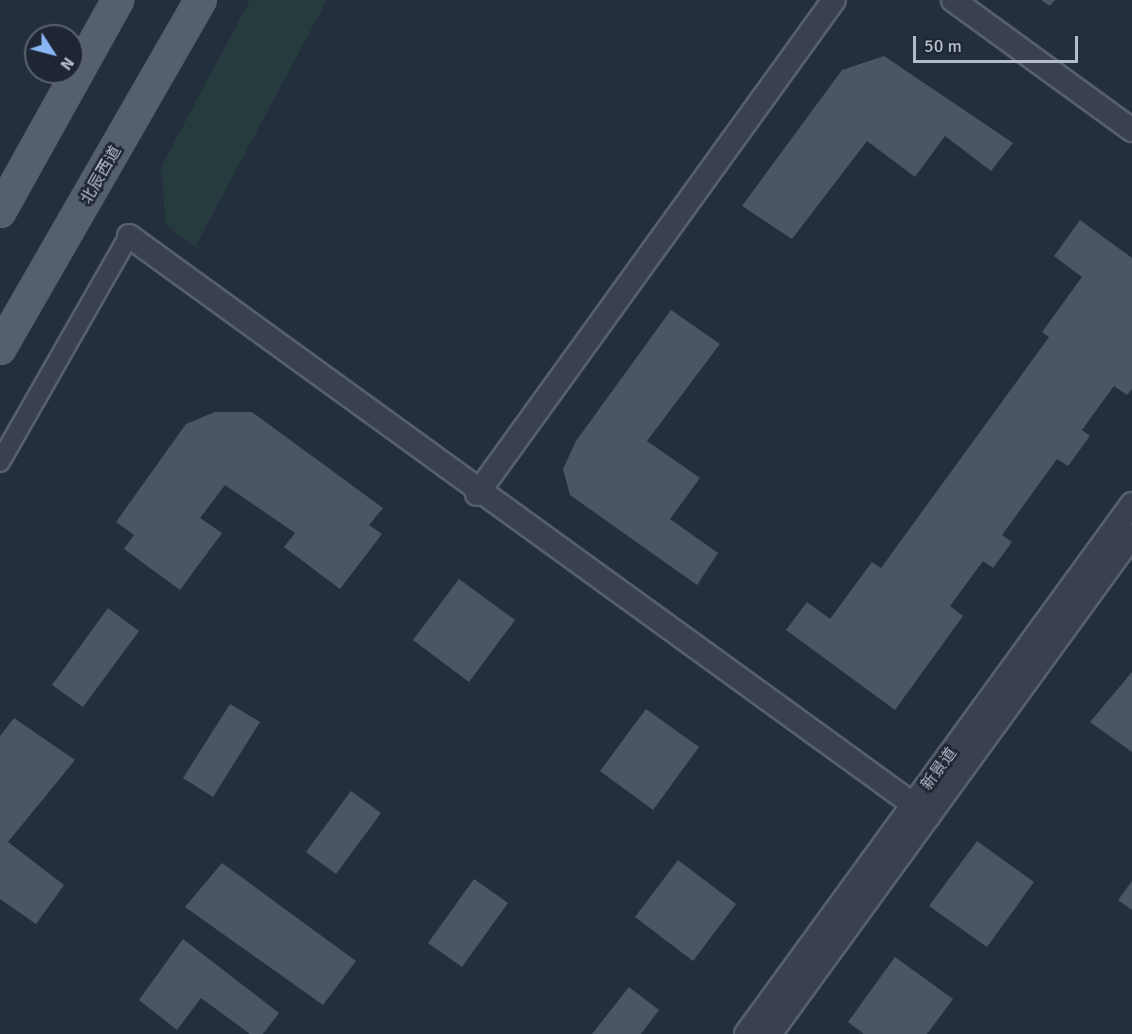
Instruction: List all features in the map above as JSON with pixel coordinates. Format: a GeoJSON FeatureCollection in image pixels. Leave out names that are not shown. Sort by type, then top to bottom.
{"type":"FeatureCollection","features":[{"type":"Feature","properties":{"kind":"main road"},"geometry":{"type":"LineString","coordinates":[[0,212],[118,0]]}},
{"type":"Feature","properties":{"kind":"main road","name":"北辰西道"},"geometry":{"type":"LineString","coordinates":[[0,349],[201,0]]}},
{"type":"Feature","properties":{"kind":"street"},"geometry":{"type":"LineString","coordinates":[[477,494],[834,0]]}},
{"type":"Feature","properties":{"kind":"street"},"geometry":{"type":"LineString","coordinates":[[953,0],[1132,130]]}},
{"type":"Feature","properties":{"kind":"street"},"geometry":{"type":"LineString","coordinates":[[0,462],[129,236],[477,494],[921,810]]}},
{"type":"Feature","properties":{"kind":"street","name":"新景道"},"geometry":{"type":"LineString","coordinates":[[746,1034],[921,810],[1128,530],[1132,504]]}},
{"type":"Feature","properties":{"kind":"street","name":"新景道"},"geometry":{"type":"LineString","coordinates":[[770,1034],[921,810]]}},
{"type":"Feature","properties":{"kind":"green space"},"geometry":{"type":"Polygon","coordinates":[[[250,0],[327,0],[195,247],[166,225],[161,167],[250,0]]]}},
{"type":"Feature","properties":{"kind":"building"},"geometry":{"type":"Polygon","coordinates":[[[1041,0],[1055,0],[1050,6],[1041,0]]]}},
{"type":"Feature","properties":{"kind":"building"},"geometry":{"type":"Polygon","coordinates":[[[884,56],[1013,143],[991,171],[945,136],[915,177],[867,141],[792,239],[742,206],[842,70],[884,56]]]}},
{"type":"Feature","properties":{"kind":"building"},"geometry":{"type":"Polygon","coordinates":[[[1080,220],[1132,258],[1132,389],[1127,395],[1114,386],[1082,430],[1090,436],[1068,466],[1057,459],[1002,535],[1012,542],[993,568],[983,561],[950,606],[963,616],[895,710],[786,630],[807,602],[830,619],[872,562],[881,568],[1049,337],[1042,332],[1082,277],[1054,256],[1080,220]]]}},
{"type":"Feature","properties":{"kind":"building"},"geometry":{"type":"Polygon","coordinates":[[[671,310],[720,344],[647,441],[700,478],[670,519],[718,553],[697,585],[570,495],[563,469],[576,441],[671,310]]]}},
{"type":"Feature","properties":{"kind":"building"},"geometry":{"type":"Polygon","coordinates":[[[215,412],[252,412],[383,508],[369,525],[382,534],[340,589],[284,547],[295,533],[225,485],[200,518],[222,533],[180,590],[124,549],[134,535],[116,522],[186,424],[215,412]]]}},
{"type":"Feature","properties":{"kind":"building"},"geometry":{"type":"Polygon","coordinates":[[[459,579],[515,620],[469,682],[413,640],[459,579]]]}},
{"type":"Feature","properties":{"kind":"building"},"geometry":{"type":"Polygon","coordinates":[[[108,608],[139,631],[83,707],[52,685],[108,608]]]}},
{"type":"Feature","properties":{"kind":"building"},"geometry":{"type":"Polygon","coordinates":[[[1132,672],[1132,752],[1090,722],[1132,672]]]}},
{"type":"Feature","properties":{"kind":"building"},"geometry":{"type":"Polygon","coordinates":[[[230,704],[260,722],[213,797],[183,778],[230,704]]]}},
{"type":"Feature","properties":{"kind":"building"},"geometry":{"type":"Polygon","coordinates":[[[646,709],[699,747],[653,810],[600,771],[646,709]]]}},
{"type":"Feature","properties":{"kind":"building"},"geometry":{"type":"Polygon","coordinates":[[[14,718],[75,760],[8,842],[64,885],[36,924],[0,899],[0,736],[14,718]]]}},
{"type":"Feature","properties":{"kind":"building"},"geometry":{"type":"Polygon","coordinates":[[[351,791],[381,813],[336,874],[306,852],[351,791]]]}},
{"type":"Feature","properties":{"kind":"building"},"geometry":{"type":"Polygon","coordinates":[[[977,841],[1034,882],[987,947],[929,906],[977,841]]]}},
{"type":"Feature","properties":{"kind":"building"},"geometry":{"type":"Polygon","coordinates":[[[678,860],[736,904],[693,961],[635,917],[678,860]]]}},
{"type":"Feature","properties":{"kind":"building"},"geometry":{"type":"Polygon","coordinates":[[[222,863],[356,961],[323,1005],[185,907],[222,863]]]}},
{"type":"Feature","properties":{"kind":"building"},"geometry":{"type":"Polygon","coordinates":[[[474,879],[508,903],[462,967],[428,943],[474,879]]]}},
{"type":"Feature","properties":{"kind":"building"},"geometry":{"type":"Polygon","coordinates":[[[1132,881],[1132,910],[1118,900],[1132,881]]]}},
{"type":"Feature","properties":{"kind":"building"},"geometry":{"type":"Polygon","coordinates":[[[183,939],[279,1013],[263,1034],[250,1034],[201,998],[177,1030],[139,1000],[183,939]]]}},
{"type":"Feature","properties":{"kind":"building"},"geometry":{"type":"Polygon","coordinates":[[[895,957],[953,999],[927,1034],[864,1034],[848,1022],[895,957]]]}},
{"type":"Feature","properties":{"kind":"building"},"geometry":{"type":"Polygon","coordinates":[[[629,987],[659,1010],[641,1034],[592,1034],[629,987]]]}}]}
